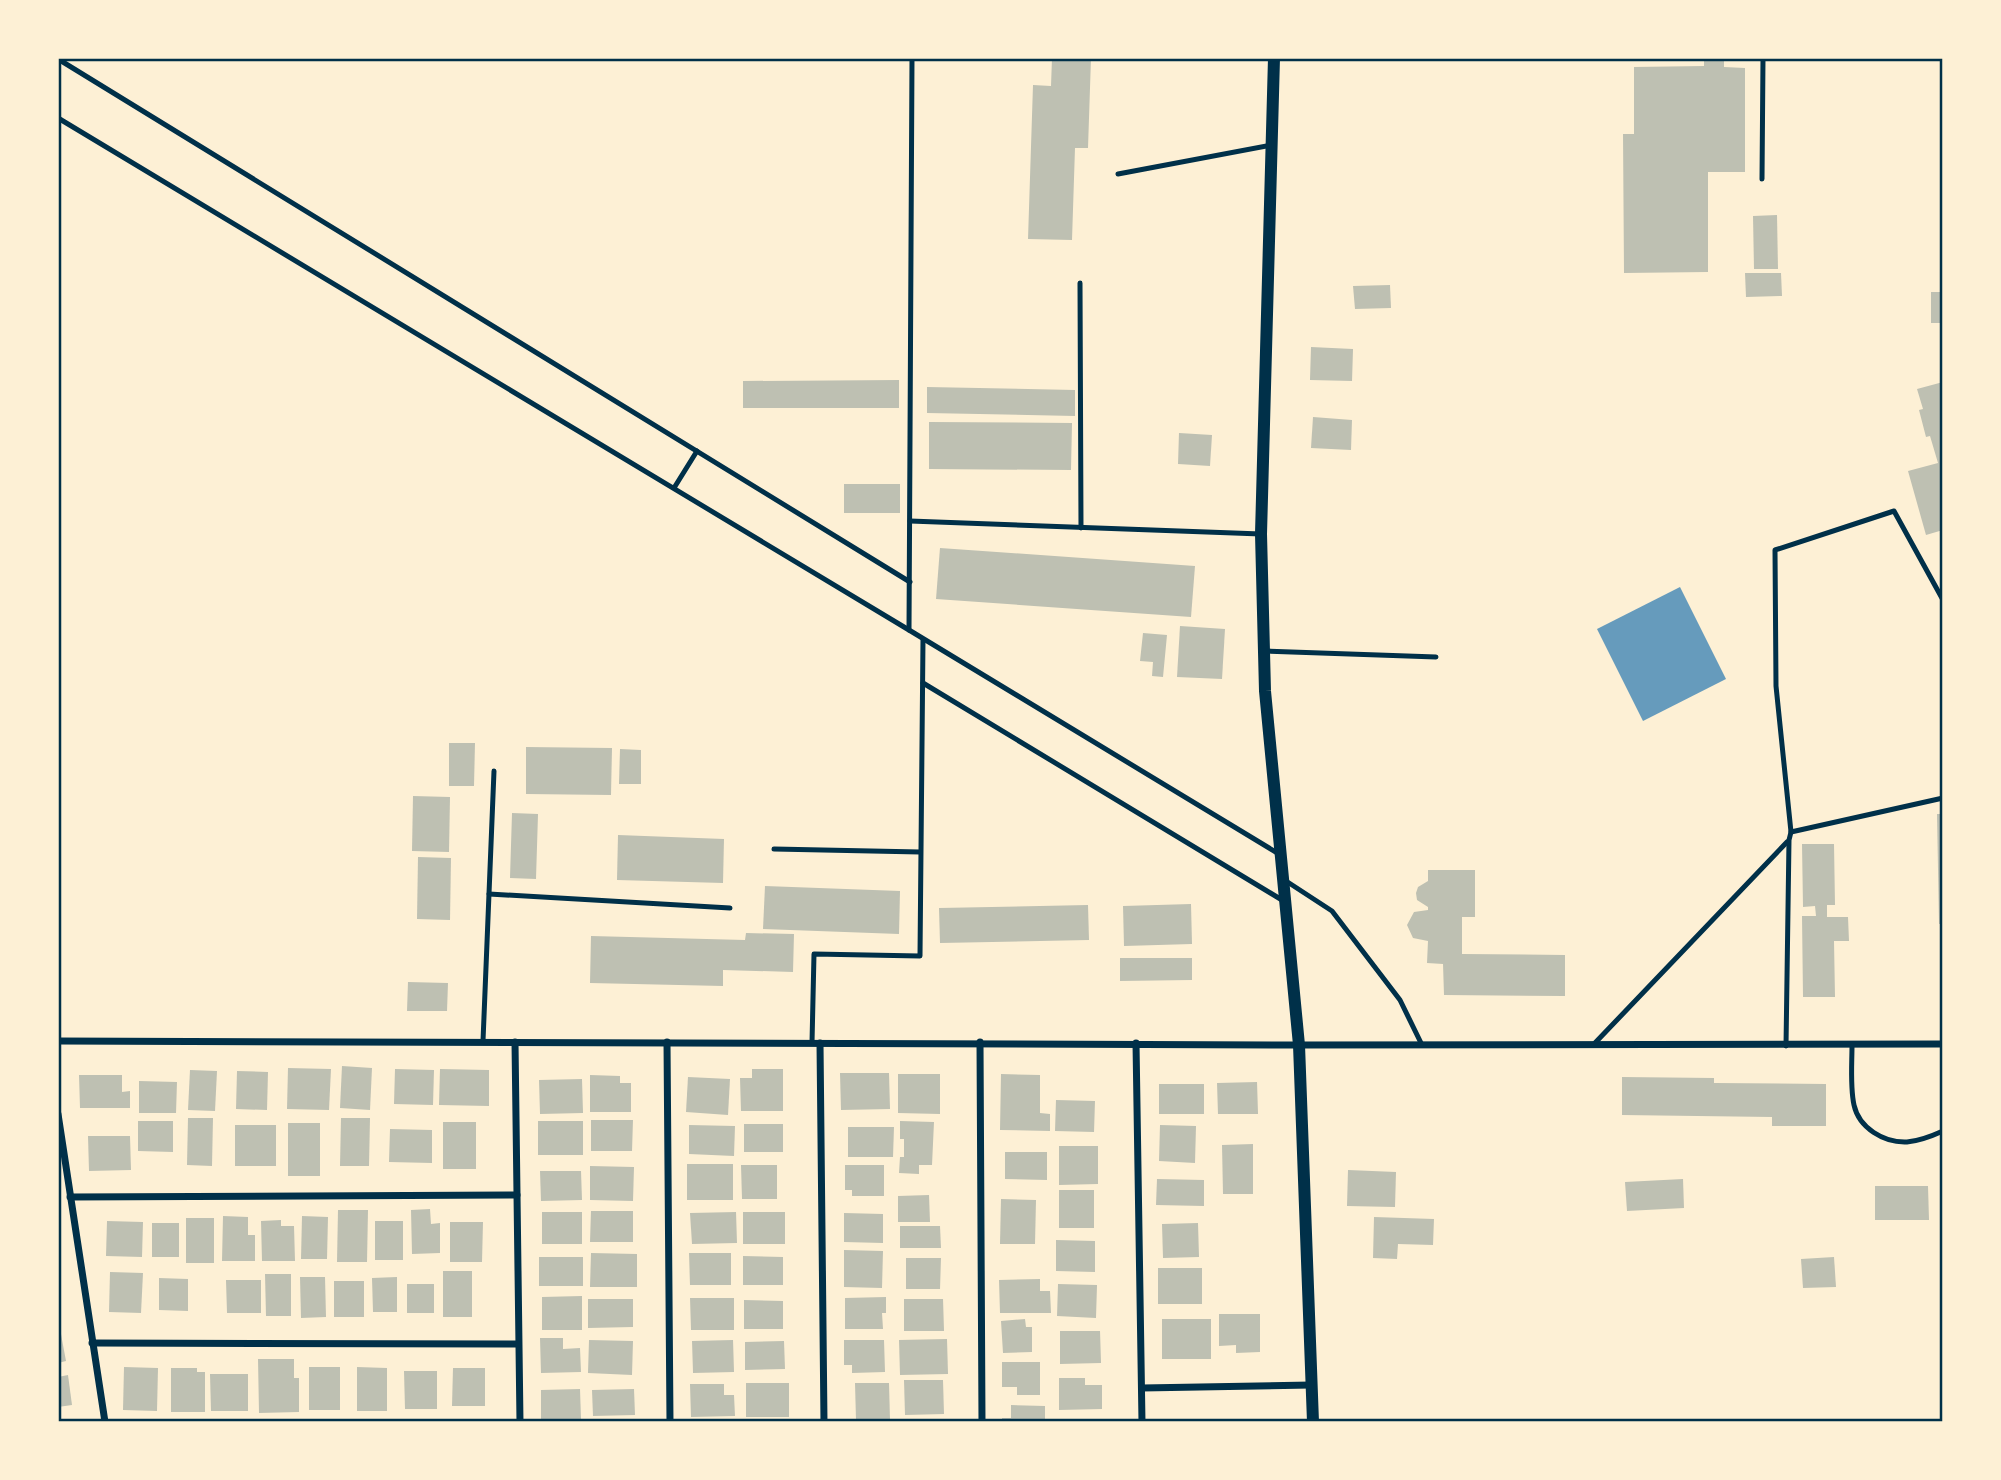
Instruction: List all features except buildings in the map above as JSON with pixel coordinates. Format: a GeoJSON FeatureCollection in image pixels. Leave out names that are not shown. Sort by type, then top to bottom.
{"type":"FeatureCollection","features":[{"type":"Feature","properties":{"kind":"street"},"geometry":{"type":"LineString","coordinates":[[1274,58],[1261,534],[1265,691],[1298,1045],[1313,1422]]}},
{"type":"Feature","properties":{"kind":"street"},"geometry":{"type":"LineString","coordinates":[[58,1041],[1786,1046],[1943,1044]]}},
{"type":"Feature","properties":{"kind":"street"},"geometry":{"type":"LineString","coordinates":[[515,1042],[520,1422]]}},
{"type":"Feature","properties":{"kind":"street"},"geometry":{"type":"LineString","coordinates":[[667,1042],[670,1422]]}},
{"type":"Feature","properties":{"kind":"street"},"geometry":{"type":"LineString","coordinates":[[980,1042],[982,1422]]}},
{"type":"Feature","properties":{"kind":"street"},"geometry":{"type":"LineString","coordinates":[[816,1043],[824,1422]]}},
{"type":"Feature","properties":{"kind":"street"},"geometry":{"type":"LineString","coordinates":[[1136,1043],[1142,1422]]}},
{"type":"Feature","properties":{"kind":"street"},"geometry":{"type":"LineString","coordinates":[[58,1114],[105,1422]]}},
{"type":"Feature","properties":{"kind":"street"},"geometry":{"type":"LineString","coordinates":[[70,1197],[517,1195]]}},
{"type":"Feature","properties":{"kind":"street"},"geometry":{"type":"LineString","coordinates":[[92,1343],[518,1344]]}},
{"type":"Feature","properties":{"kind":"street"},"geometry":{"type":"LineString","coordinates":[[1142,1388],[1311,1385]]}},
{"type":"Feature","properties":{"kind":"lane"},"geometry":{"type":"LineString","coordinates":[[909,630],[912,58]]}},
{"type":"Feature","properties":{"kind":"lane"},"geometry":{"type":"LineString","coordinates":[[1762,179],[1763,58]]}},
{"type":"Feature","properties":{"kind":"lane"},"geometry":{"type":"LineString","coordinates":[[58,59],[910,582]]}},
{"type":"Feature","properties":{"kind":"lane"},"geometry":{"type":"LineString","coordinates":[[58,118],[1280,855]]}},
{"type":"Feature","properties":{"kind":"lane"},"geometry":{"type":"LineString","coordinates":[[1118,174],[1272,145]]}},
{"type":"Feature","properties":{"kind":"lane"},"geometry":{"type":"LineString","coordinates":[[1080,283],[1080,528]]}},
{"type":"Feature","properties":{"kind":"lane"},"geometry":{"type":"LineString","coordinates":[[674,488],[697,451]]}},
{"type":"Feature","properties":{"kind":"lane"},"geometry":{"type":"LineString","coordinates":[[1786,1046],[1788,841],[1791,832],[1776,686],[1775,550],[1894,511],[1943,600]]}},
{"type":"Feature","properties":{"kind":"lane"},"geometry":{"type":"LineString","coordinates":[[910,521],[1261,534]]}},
{"type":"Feature","properties":{"kind":"lane"},"geometry":{"type":"LineString","coordinates":[[816,1043],[814,954],[920,956],[923,639]]}},
{"type":"Feature","properties":{"kind":"lane"},"geometry":{"type":"LineString","coordinates":[[1264,651],[1436,657]]}},
{"type":"Feature","properties":{"kind":"lane"},"geometry":{"type":"LineString","coordinates":[[923,683],[1285,902]]}},
{"type":"Feature","properties":{"kind":"lane"},"geometry":{"type":"LineString","coordinates":[[483,1041],[494,771]]}},
{"type":"Feature","properties":{"kind":"lane"},"geometry":{"type":"LineString","coordinates":[[1791,832],[1943,798]]}},
{"type":"Feature","properties":{"kind":"lane"},"geometry":{"type":"LineString","coordinates":[[1594,1044],[1788,841]]}},
{"type":"Feature","properties":{"kind":"lane"},"geometry":{"type":"LineString","coordinates":[[774,849],[920,852]]}},
{"type":"Feature","properties":{"kind":"lane"},"geometry":{"type":"LineString","coordinates":[[1283,879],[1332,911],[1400,1000],[1422,1045]]}},
{"type":"Feature","properties":{"kind":"lane"},"geometry":{"type":"LineString","coordinates":[[489,894],[730,908]]}},
{"type":"Feature","properties":{"kind":"lane"},"geometry":{"type":"LineString","coordinates":[[1852,1045],[1854,1104],[1861,1122],[1889,1141],[1908,1142],[1943,1131]]}},
{"type":"Feature","properties":{"kind":"water"},"geometry":{"type":"Polygon","coordinates":[[[1680,587],[1726,679],[1643,721],[1597,629],[1680,587]]]}}]}
